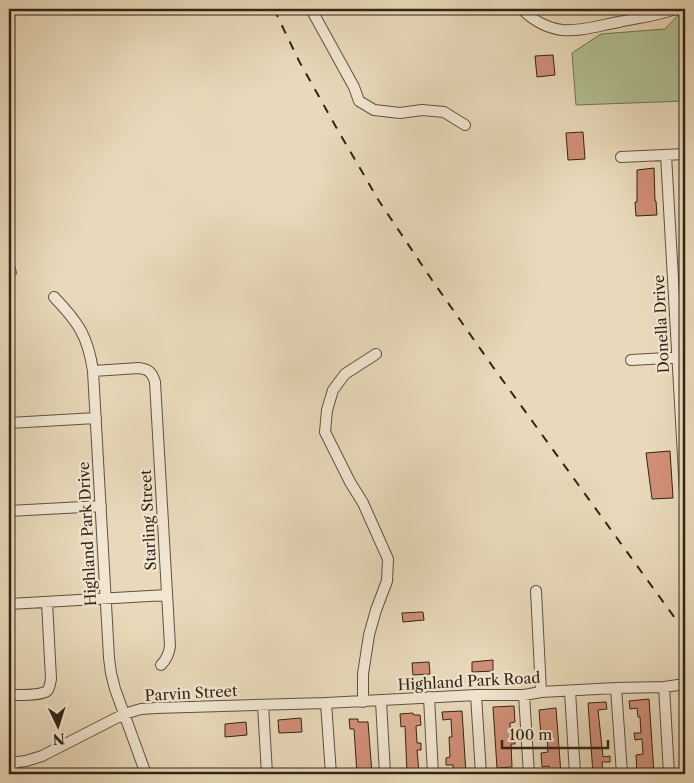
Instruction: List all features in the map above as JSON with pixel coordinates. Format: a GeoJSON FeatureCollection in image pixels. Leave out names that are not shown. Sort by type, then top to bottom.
{"type":"FeatureCollection","features":[{"type":"Feature","properties":{"kind":"street"},"geometry":{"type":"LineString","coordinates":[[312,9],[360,101],[374,110],[400,113],[422,110],[444,112],[465,125]]}},
{"type":"Feature","properties":{"kind":"street"},"geometry":{"type":"LineString","coordinates":[[522,9],[530,17],[546,25],[556,29],[573,30],[659,14],[675,9]]}},
{"type":"Feature","properties":{"kind":"street","name":"Donella Drive"},"geometry":{"type":"LineString","coordinates":[[666,154],[681,357],[685,492]]}},
{"type":"Feature","properties":{"kind":"street"},"geometry":{"type":"LineString","coordinates":[[621,157],[685,154]]}},
{"type":"Feature","properties":{"kind":"street","name":"Highland Park Drive"},"geometry":{"type":"LineString","coordinates":[[54,297],[80,328],[91,355],[111,673],[146,774]]}},
{"type":"Feature","properties":{"kind":"street"},"geometry":{"type":"LineString","coordinates":[[364,702],[363,674],[369,635],[387,581],[388,560],[363,503],[350,482],[325,432],[327,410],[333,390],[345,374],[376,354]]}},
{"type":"Feature","properties":{"kind":"street"},"geometry":{"type":"LineString","coordinates":[[631,360],[681,357]]}},
{"type":"Feature","properties":{"kind":"street","name":"Starling Street"},"geometry":{"type":"LineString","coordinates":[[93,371],[146,369],[150,371],[155,382],[170,646],[169,654],[161,665]]}},
{"type":"Feature","properties":{"kind":"street"},"geometry":{"type":"LineString","coordinates":[[9,423],[96,418]]}},
{"type":"Feature","properties":{"kind":"street"},"geometry":{"type":"LineString","coordinates":[[9,510],[101,506]]}},
{"type":"Feature","properties":{"kind":"street"},"geometry":{"type":"LineString","coordinates":[[536,591],[540,692]]}},
{"type":"Feature","properties":{"kind":"street"},"geometry":{"type":"LineString","coordinates":[[9,604],[167,595]]}},
{"type":"Feature","properties":{"kind":"street"},"geometry":{"type":"LineString","coordinates":[[9,696],[40,694],[48,690],[51,679],[47,602]]}},
{"type":"Feature","properties":{"kind":"street","name":"Highland Park Road"},"geometry":{"type":"LineString","coordinates":[[326,703],[476,695],[524,695],[540,692],[685,684]]}},
{"type":"Feature","properties":{"kind":"street"},"geometry":{"type":"LineString","coordinates":[[664,686],[670,774]]}},
{"type":"Feature","properties":{"kind":"street"},"geometry":{"type":"LineString","coordinates":[[616,688],[622,774]]}},
{"type":"Feature","properties":{"kind":"street"},"geometry":{"type":"LineString","coordinates":[[570,691],[575,774]]}},
{"type":"Feature","properties":{"kind":"street"},"geometry":{"type":"LineString","coordinates":[[476,695],[481,774]]}},
{"type":"Feature","properties":{"kind":"street"},"geometry":{"type":"LineString","coordinates":[[524,695],[528,774]]}},
{"type":"Feature","properties":{"kind":"street"},"geometry":{"type":"LineString","coordinates":[[428,697],[434,774]]}},
{"type":"Feature","properties":{"kind":"street"},"geometry":{"type":"LineString","coordinates":[[381,700],[385,774]]}},
{"type":"Feature","properties":{"kind":"street"},"geometry":{"type":"LineString","coordinates":[[326,703],[331,774]]}},
{"type":"Feature","properties":{"kind":"street","name":"Parvin Street"},"geometry":{"type":"LineString","coordinates":[[11,763],[42,756],[124,714],[141,709],[326,703]]}},
{"type":"Feature","properties":{"kind":"street"},"geometry":{"type":"LineString","coordinates":[[263,705],[267,774]]}},
{"type":"Feature","properties":{"kind":"street"},"geometry":{"type":"LineString","coordinates":[[11,763],[13,774]]}},
{"type":"Feature","properties":{"kind":"green space"},"geometry":{"type":"Polygon","coordinates":[[[684,9],[685,101],[576,105],[572,53],[601,34],[665,29],[684,9]]]}},
{"type":"Feature","properties":{"kind":"green space"},"geometry":{"type":"Polygon","coordinates":[[[9,246],[17,274],[9,275],[9,246]]]}},
{"type":"Feature","properties":{"kind":"building"},"geometry":{"type":"Polygon","coordinates":[[[553,55],[555,75],[537,77],[535,56],[553,55]]]}},
{"type":"Feature","properties":{"kind":"building"},"geometry":{"type":"Polygon","coordinates":[[[583,132],[585,159],[568,160],[566,133],[583,132]]]}},
{"type":"Feature","properties":{"kind":"building"},"geometry":{"type":"Polygon","coordinates":[[[654,168],[657,215],[636,216],[637,170],[654,168]]]}},
{"type":"Feature","properties":{"kind":"building"},"geometry":{"type":"Polygon","coordinates":[[[670,451],[673,498],[652,499],[646,453],[670,451]]]}},
{"type":"Feature","properties":{"kind":"building"},"geometry":{"type":"Polygon","coordinates":[[[423,612],[424,620],[403,622],[402,613],[423,612]]]}},
{"type":"Feature","properties":{"kind":"building"},"geometry":{"type":"Polygon","coordinates":[[[493,660],[493,671],[472,672],[472,662],[493,660]]]}},
{"type":"Feature","properties":{"kind":"building"},"geometry":{"type":"Polygon","coordinates":[[[429,662],[430,674],[413,675],[412,663],[429,662]]]}},
{"type":"Feature","properties":{"kind":"building"},"geometry":{"type":"Polygon","coordinates":[[[649,699],[654,774],[637,774],[636,755],[643,754],[642,739],[635,740],[634,733],[641,733],[640,717],[638,717],[637,708],[630,709],[629,701],[649,699]]]}},
{"type":"Feature","properties":{"kind":"building"},"geometry":{"type":"Polygon","coordinates":[[[606,702],[607,709],[598,710],[603,757],[610,756],[610,762],[602,762],[603,774],[593,774],[588,703],[606,702]]]}},
{"type":"Feature","properties":{"kind":"building"},"geometry":{"type":"Polygon","coordinates":[[[514,706],[515,722],[510,723],[511,737],[515,737],[515,744],[511,744],[512,767],[497,768],[493,707],[514,706]]]}},
{"type":"Feature","properties":{"kind":"building"},"geometry":{"type":"Polygon","coordinates":[[[556,708],[561,774],[549,774],[549,766],[542,767],[541,753],[548,752],[547,736],[541,736],[539,710],[556,708]]]}},
{"type":"Feature","properties":{"kind":"building"},"geometry":{"type":"Polygon","coordinates":[[[462,711],[466,774],[454,774],[453,765],[446,765],[446,758],[450,757],[449,737],[452,737],[451,719],[443,720],[442,712],[462,711]]]}},
{"type":"Feature","properties":{"kind":"building"},"geometry":{"type":"Polygon","coordinates":[[[413,713],[414,715],[420,715],[421,725],[416,726],[417,743],[421,743],[421,750],[417,750],[419,772],[407,773],[405,726],[401,727],[400,714],[413,713]]]}},
{"type":"Feature","properties":{"kind":"building"},"geometry":{"type":"Polygon","coordinates":[[[301,718],[302,732],[279,733],[278,720],[301,718]]]}},
{"type":"Feature","properties":{"kind":"building"},"geometry":{"type":"Polygon","coordinates":[[[349,719],[358,719],[358,722],[368,722],[372,774],[357,774],[354,729],[350,729],[349,719]]]}},
{"type":"Feature","properties":{"kind":"building"},"geometry":{"type":"Polygon","coordinates":[[[246,722],[247,735],[225,737],[225,724],[246,722]]]}},
{"type":"Feature","properties":{"kind":"railway"},"geometry":{"type":"LineString","coordinates":[[274,9],[299,61],[379,201],[493,367],[685,632]]}}]}
